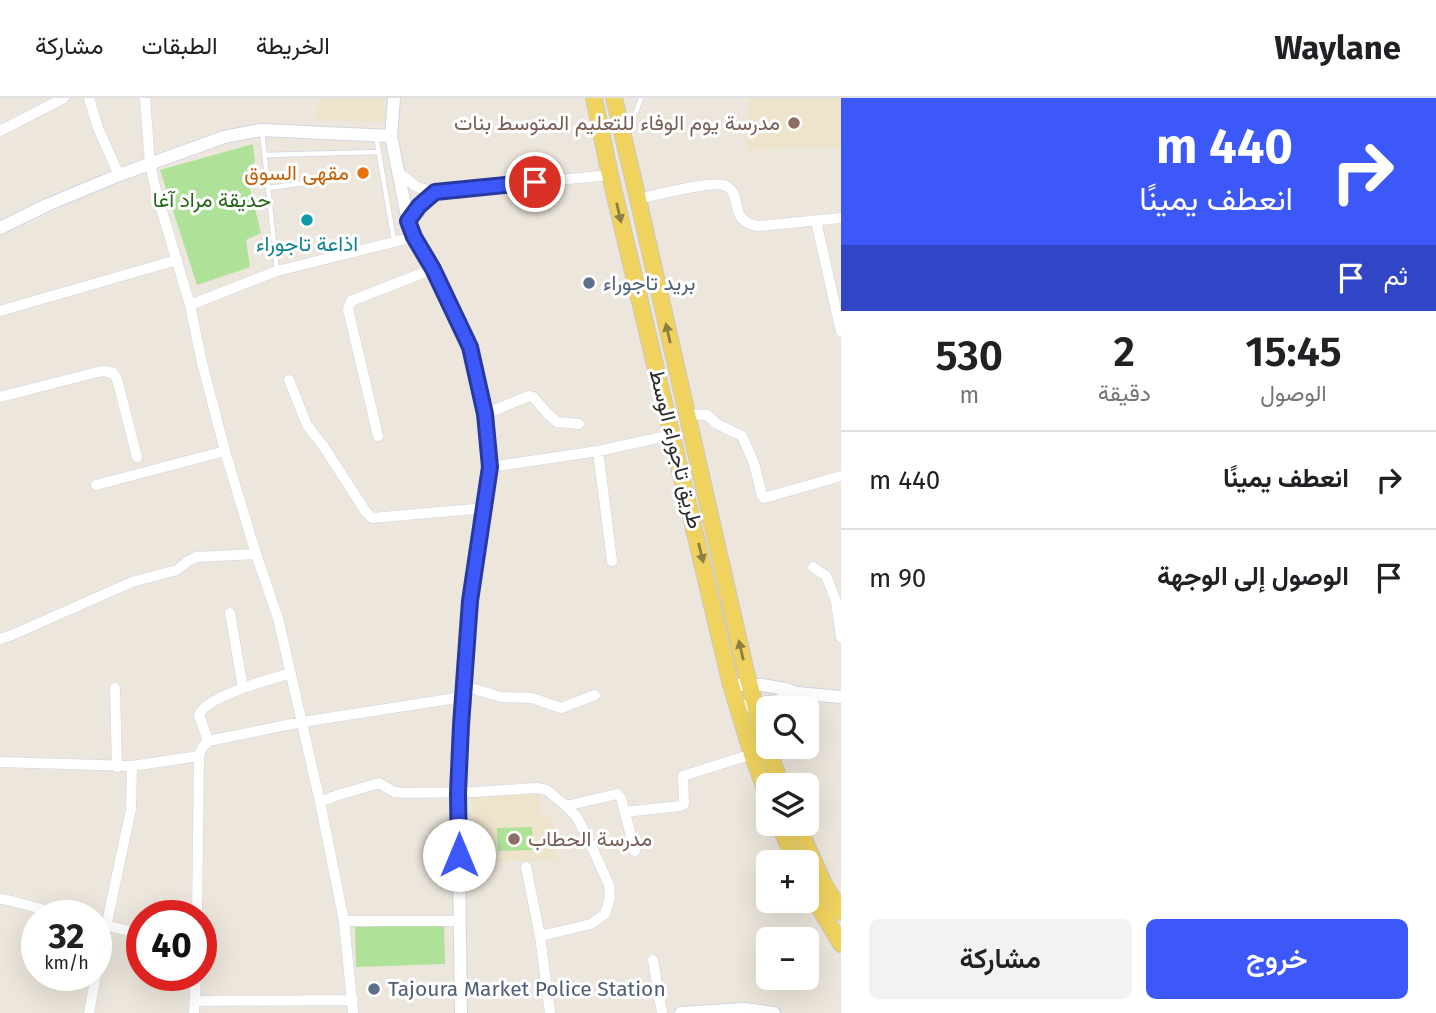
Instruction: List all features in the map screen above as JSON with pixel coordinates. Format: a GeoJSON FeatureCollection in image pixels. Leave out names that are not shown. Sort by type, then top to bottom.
{"type":"FeatureCollection","features":[{"type":"Feature","properties":{"kind":"main road","name":"طريق تاجوراء الوسط"},"geometry":{"type":"LineString","coordinates":[[594,98],[731,685],[759,773]]}},
{"type":"Feature","properties":{"kind":"main road"},"geometry":{"type":"LineString","coordinates":[[614,98],[749,684],[765,742],[777,773]]}},
{"type":"Feature","properties":{"kind":"main road"},"geometry":{"type":"LineString","coordinates":[[802,836],[824,884],[841,912]]}},
{"type":"Feature","properties":{"kind":"main road"},"geometry":{"type":"LineString","coordinates":[[819,907],[841,944]]}},
{"type":"Feature","properties":{"kind":"street"},"geometry":{"type":"LineString","coordinates":[[0,131],[64,98]]}},
{"type":"Feature","properties":{"kind":"street"},"geometry":{"type":"LineString","coordinates":[[89,98],[98,128],[119,175]]}},
{"type":"Feature","properties":{"kind":"street"},"geometry":{"type":"LineString","coordinates":[[145,98],[150,164],[162,214],[190,305],[225,451],[278,618],[302,722],[344,921],[354,1013]]}},
{"type":"Feature","properties":{"kind":"street"},"geometry":{"type":"LineString","coordinates":[[394,98],[391,136],[408,221],[470,347],[485,414],[490,467],[470,601],[463,691],[458,793],[461,1013]]}},
{"type":"Feature","properties":{"kind":"street"},"geometry":{"type":"LineString","coordinates":[[0,228],[119,175],[224,137],[261,130],[391,136]]}},
{"type":"Feature","properties":{"kind":"street"},"geometry":{"type":"LineString","coordinates":[[399,173],[417,187],[435,192],[610,175]]}},
{"type":"Feature","properties":{"kind":"street"},"geometry":{"type":"LineString","coordinates":[[638,199],[721,184],[732,192],[740,216],[752,225],[841,218]]}},
{"type":"Feature","properties":{"kind":"street"},"geometry":{"type":"LineString","coordinates":[[408,221],[419,206],[435,192]]}},
{"type":"Feature","properties":{"kind":"street"},"geometry":{"type":"LineString","coordinates":[[816,221],[841,332]]}},
{"type":"Feature","properties":{"kind":"street"},"geometry":{"type":"LineString","coordinates":[[190,305],[277,271],[414,237]]}},
{"type":"Feature","properties":{"kind":"street"},"geometry":{"type":"LineString","coordinates":[[0,311],[177,260]]}},
{"type":"Feature","properties":{"kind":"street"},"geometry":{"type":"LineString","coordinates":[[378,436],[348,309],[351,301],[363,295],[433,269]]}},
{"type":"Feature","properties":{"kind":"street"},"geometry":{"type":"LineString","coordinates":[[0,397],[98,372],[113,373],[117,379],[137,457]]}},
{"type":"Feature","properties":{"kind":"street"},"geometry":{"type":"LineString","coordinates":[[289,380],[307,425],[372,518],[485,508]]}},
{"type":"Feature","properties":{"kind":"street"},"geometry":{"type":"LineString","coordinates":[[485,414],[529,396],[557,422],[579,424]]}},
{"type":"Feature","properties":{"kind":"street"},"geometry":{"type":"LineString","coordinates":[[687,414],[707,415],[742,436],[754,463],[764,498],[841,476]]}},
{"type":"Feature","properties":{"kind":"street"},"geometry":{"type":"LineString","coordinates":[[490,467],[598,451],[672,435]]}},
{"type":"Feature","properties":{"kind":"street"},"geometry":{"type":"LineString","coordinates":[[96,485],[225,451]]}},
{"type":"Feature","properties":{"kind":"street"},"geometry":{"type":"LineString","coordinates":[[598,451],[612,561]]}},
{"type":"Feature","properties":{"kind":"street"},"geometry":{"type":"LineString","coordinates":[[0,639],[132,582],[177,570],[195,557],[256,554]]}},
{"type":"Feature","properties":{"kind":"street"},"geometry":{"type":"LineString","coordinates":[[813,567],[826,576],[836,601],[841,637]]}},
{"type":"Feature","properties":{"kind":"street"},"geometry":{"type":"LineString","coordinates":[[230,613],[243,688]]}},
{"type":"Feature","properties":{"kind":"street"},"geometry":{"type":"LineString","coordinates":[[208,741],[199,715],[209,703],[243,688],[290,673]]}},
{"type":"Feature","properties":{"kind":"street"},"geometry":{"type":"LineString","coordinates":[[731,685],[774,686],[797,693],[841,697]]}},
{"type":"Feature","properties":{"kind":"street"},"geometry":{"type":"LineString","coordinates":[[115,688],[117,766]]}},
{"type":"Feature","properties":{"kind":"street"},"geometry":{"type":"LineString","coordinates":[[197,900],[199,756],[208,741],[463,691],[531,698],[561,708],[595,695]]}},
{"type":"Feature","properties":{"kind":"street"},"geometry":{"type":"LineString","coordinates":[[737,707],[777,701],[797,693]]}},
{"type":"Feature","properties":{"kind":"street"},"geometry":{"type":"LineString","coordinates":[[625,812],[680,806],[684,804],[684,776],[752,754]]}},
{"type":"Feature","properties":{"kind":"street"},"geometry":{"type":"LineString","coordinates":[[0,762],[132,766],[199,756]]}},
{"type":"Feature","properties":{"kind":"street"},"geometry":{"type":"LineString","coordinates":[[112,902],[131,809],[132,766]]}},
{"type":"Feature","properties":{"kind":"street"},"geometry":{"type":"LineString","coordinates":[[320,802],[379,783],[394,792],[405,793],[537,788],[547,790],[577,817],[609,885],[610,898],[605,914],[591,924],[540,936]]}},
{"type":"Feature","properties":{"kind":"street"},"geometry":{"type":"LineString","coordinates":[[566,806],[617,794],[621,798],[635,851]]}},
{"type":"Feature","properties":{"kind":"street"},"geometry":{"type":"LineString","coordinates":[[526,867],[540,936],[550,1013]]}},
{"type":"Feature","properties":{"kind":"street"},"geometry":{"type":"LineString","coordinates":[[0,899],[21,903]]}},
{"type":"Feature","properties":{"kind":"street"},"geometry":{"type":"LineString","coordinates":[[344,921],[460,921]]}},
{"type":"Feature","properties":{"kind":"street"},"geometry":{"type":"LineString","coordinates":[[653,960],[663,1013]]}},
{"type":"Feature","properties":{"kind":"street"},"geometry":{"type":"LineString","coordinates":[[89,1013],[93,991]]}},
{"type":"Feature","properties":{"kind":"street"},"geometry":{"type":"LineString","coordinates":[[194,1013],[195,991]]}},
{"type":"Feature","properties":{"kind":"street"},"geometry":{"type":"LineString","coordinates":[[195,1000],[353,1000]]}},
{"type":"Feature","properties":{"kind":"street"},"geometry":{"type":"LineString","coordinates":[[681,1013],[745,1009],[774,1013]]}},
{"type":"Feature","properties":{"kind":"lane"},"geometry":{"type":"LineString","coordinates":[[622,131],[636,112],[641,98]]}},
{"type":"Feature","properties":{"kind":"lane"},"geometry":{"type":"LineString","coordinates":[[261,130],[277,271]]}},
{"type":"Feature","properties":{"kind":"lane"},"geometry":{"type":"LineString","coordinates":[[376,136],[395,242]]}},
{"type":"Feature","properties":{"kind":"lane"},"geometry":{"type":"LineString","coordinates":[[264,155],[379,152]]}},
{"type":"Feature","properties":{"kind":"lane"},"geometry":{"type":"LineString","coordinates":[[268,188],[327,180]]}},
{"type":"Feature","properties":{"kind":"shaded area"},"geometry":{"type":"Polygon","coordinates":[[[320,98],[385,98],[385,122],[316,120],[320,98]]]}},
{"type":"Feature","properties":{"kind":"shaded area","name":"مدرسة يوم الوفاء للتعليم المتوسط بنات"},"geometry":{"type":"Polygon","coordinates":[[[749,98],[841,98],[841,147],[746,150],[749,98]]]}},
{"type":"Feature","properties":{"kind":"shaded area","name":"مدرسة الحطاب"},"geometry":{"type":"Polygon","coordinates":[[[472,794],[539,794],[542,815],[552,817],[557,860],[475,863],[472,794]]]}},
{"type":"Feature","properties":{"kind":"green space","name":"حديقة مراد آغا"},"geometry":{"type":"Polygon","coordinates":[[[253,144],[255,161],[247,176],[261,233],[246,240],[250,267],[197,285],[160,170],[253,144]]]}},
{"type":"Feature","properties":{"kind":"green space"},"geometry":{"type":"Polygon","coordinates":[[[532,827],[533,850],[498,851],[497,828],[532,827]]]}},
{"type":"Feature","properties":{"kind":"green space"},"geometry":{"type":"Polygon","coordinates":[[[444,924],[445,964],[356,967],[355,927],[444,924]]]}},
{"type":"Feature","properties":{"kind":"place","name":"مدرسة يوم الوفاء للتعليم المتوسط بنات"},"geometry":{"type":"Point","coordinates":[794,123]}},
{"type":"Feature","properties":{"kind":"place","name":"مقهى السوق"},"geometry":{"type":"Point","coordinates":[363,173]}},
{"type":"Feature","properties":{"kind":"place","name":"اذاعة تاجوراء"},"geometry":{"type":"Point","coordinates":[307,220]}},
{"type":"Feature","properties":{"kind":"place","name":"بريد تاجوراء"},"geometry":{"type":"Point","coordinates":[589,283]}},
{"type":"Feature","properties":{"kind":"place","name":"مدرسة الحطاب"},"geometry":{"type":"Point","coordinates":[514,839]}},
{"type":"Feature","properties":{"kind":"place","name":"Tajoura Market Police Station"},"geometry":{"type":"Point","coordinates":[374,989]}},
{"type":"Feature","properties":{"kind":"route"},"geometry":{"type":"LineString","coordinates":[[459,855],[458,793],[470,601],[490,467],[485,414],[470,347],[408,221],[419,206],[435,192],[535,182]]}}]}
